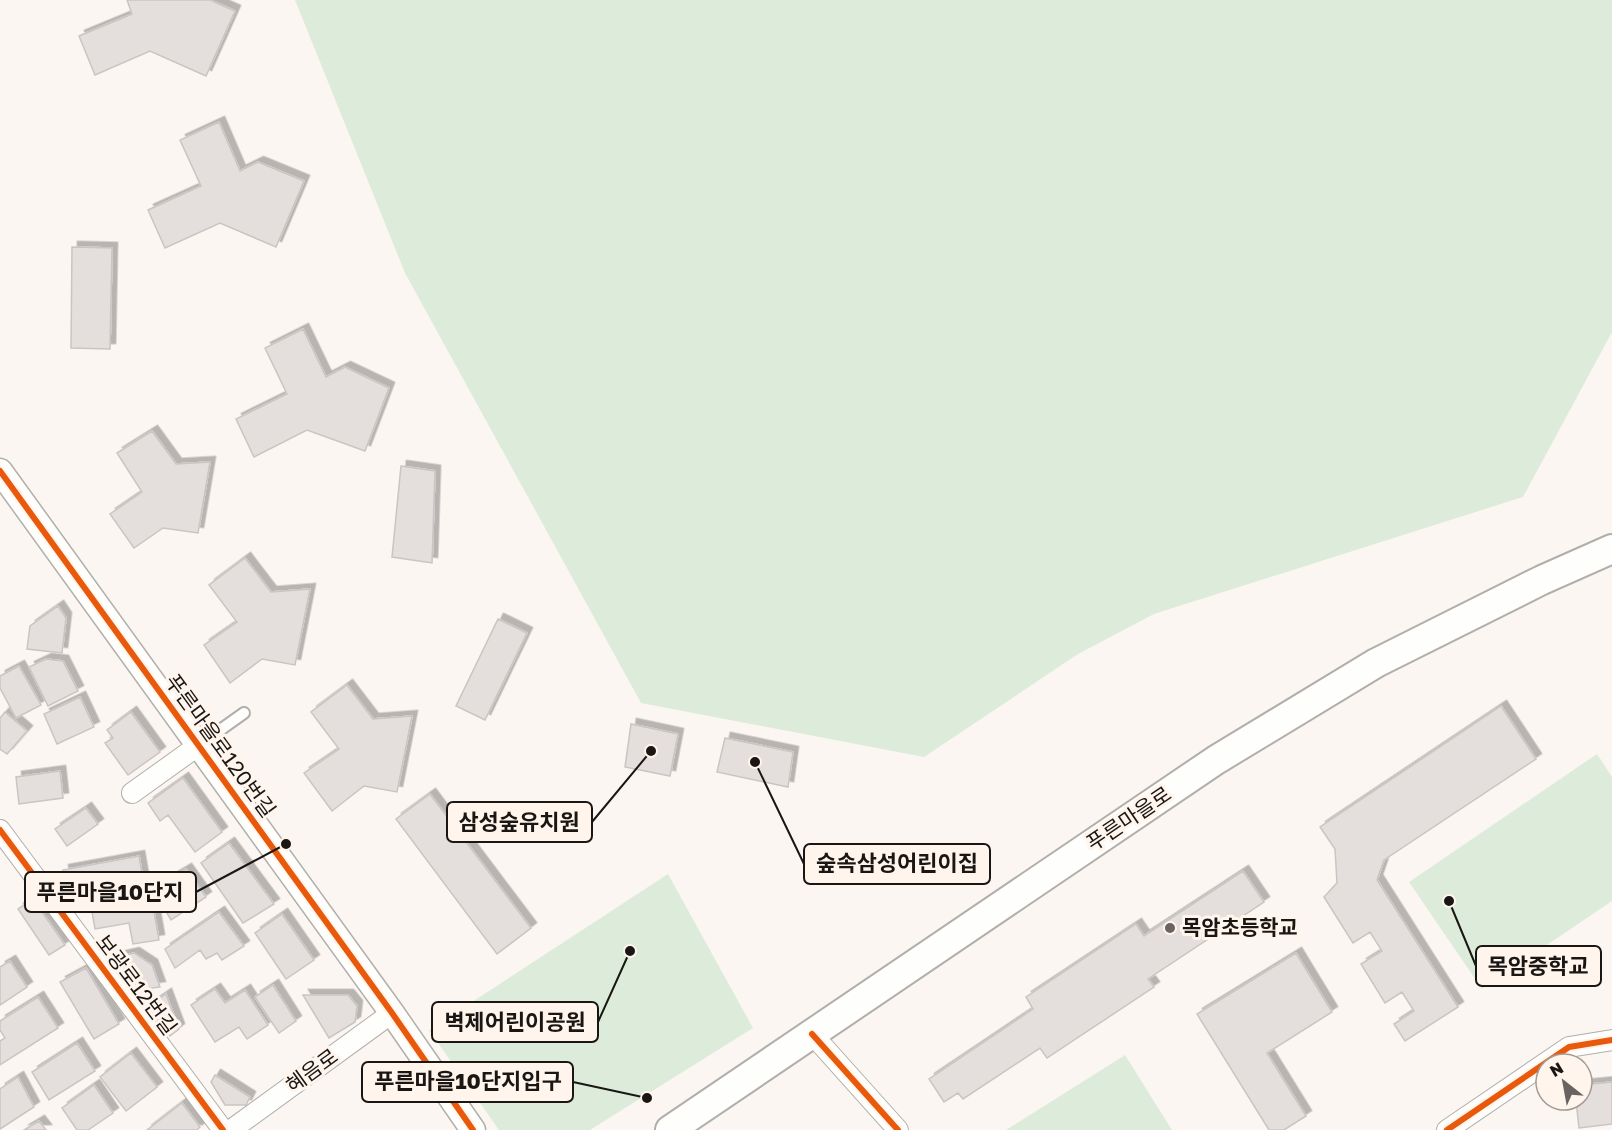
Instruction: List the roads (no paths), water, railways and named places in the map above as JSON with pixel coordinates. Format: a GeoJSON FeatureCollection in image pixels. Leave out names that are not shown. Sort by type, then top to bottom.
{"type":"FeatureCollection","features":[{"type":"Feature","properties":{"kind":"main road","name":"푸른마을로"},"geometry":{"type":"LineString","coordinates":[[670,1130],[1216,760],[1404,649],[1542,580],[1612,549]]}},
{"type":"Feature","properties":{"kind":"street","name":"푸른마을로120번길"},"geometry":{"type":"LineString","coordinates":[[0,471],[392,1012],[473,1130]]}},
{"type":"Feature","properties":{"kind":"street"},"geometry":{"type":"LineString","coordinates":[[132,793],[199,745]]}},
{"type":"Feature","properties":{"kind":"street","name":"보광로12번길"},"geometry":{"type":"LineString","coordinates":[[0,830],[6,853],[223,1130]]}},
{"type":"Feature","properties":{"kind":"street","name":"혜음로"},"geometry":{"type":"LineString","coordinates":[[231,1130],[392,1012]]}},
{"type":"Feature","properties":{"kind":"street"},"geometry":{"type":"LineString","coordinates":[[812,1035],[898,1130]]}},
{"type":"Feature","properties":{"kind":"street"},"geometry":{"type":"LineString","coordinates":[[1447,1130],[1569,1047],[1612,1040]]}},
{"type":"Feature","properties":{"kind":"lane"},"geometry":{"type":"LineString","coordinates":[[199,745],[244,713]]}},
{"type":"Feature","properties":{"kind":"place","name":"삼성숲유치원"},"geometry":{"type":"Point","coordinates":[651,751]}},
{"type":"Feature","properties":{"kind":"place","name":"숲속삼성어린이집"},"geometry":{"type":"Point","coordinates":[755,762]}},
{"type":"Feature","properties":{"kind":"place","name":"푸른마을10단지"},"geometry":{"type":"Point","coordinates":[286,844]}},
{"type":"Feature","properties":{"kind":"place","name":"목암중학교"},"geometry":{"type":"Point","coordinates":[1449,901]}},
{"type":"Feature","properties":{"kind":"place","name":"목암초등학교"},"geometry":{"type":"Point","coordinates":[1170,928]}},
{"type":"Feature","properties":{"kind":"place","name":"벽제어린이공원"},"geometry":{"type":"Point","coordinates":[630,951]}},
{"type":"Feature","properties":{"kind":"place","name":"푸른마을10단지입구"},"geometry":{"type":"Point","coordinates":[647,1098]}}]}
